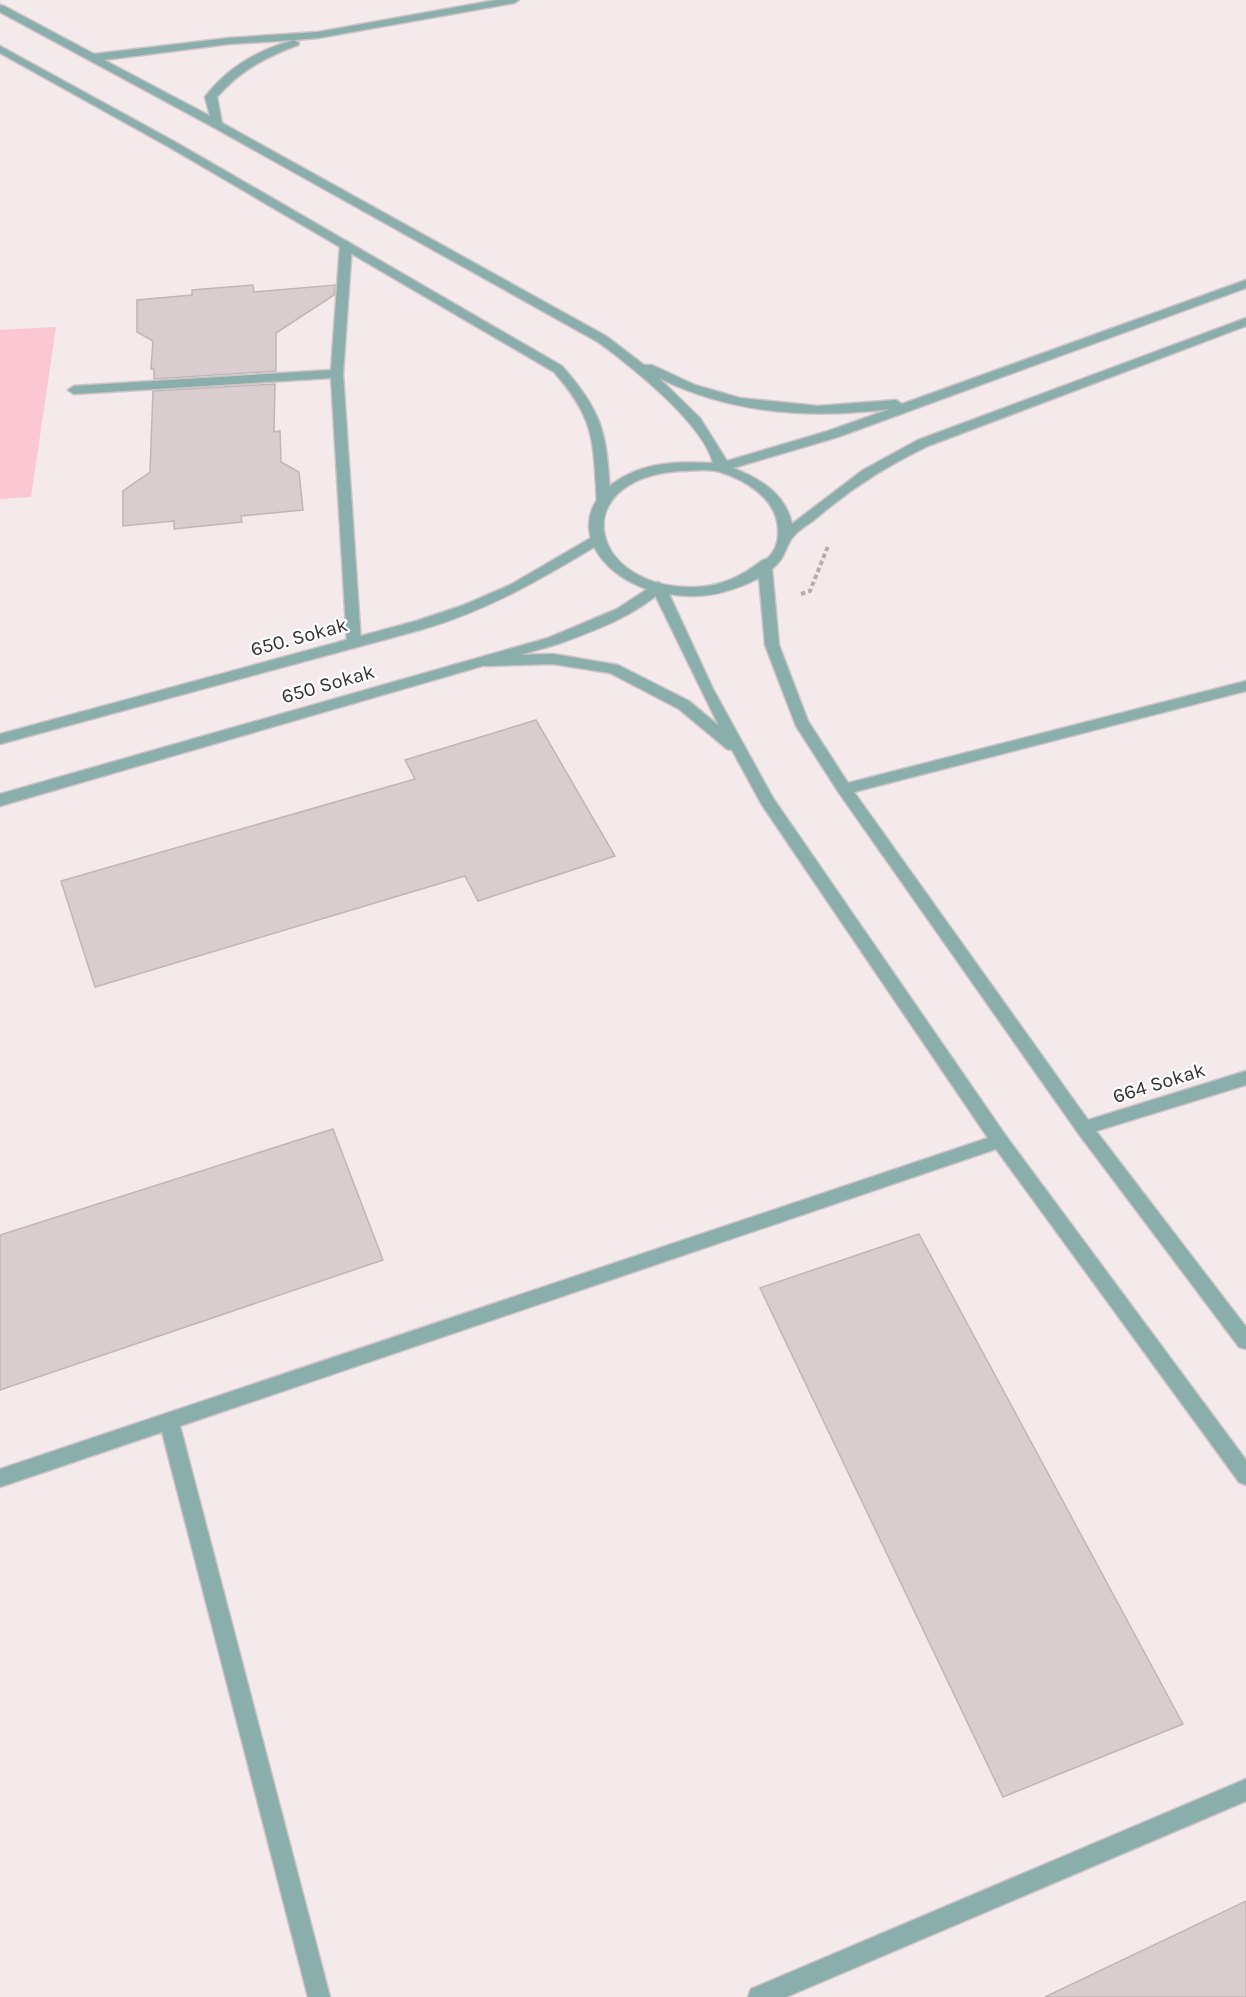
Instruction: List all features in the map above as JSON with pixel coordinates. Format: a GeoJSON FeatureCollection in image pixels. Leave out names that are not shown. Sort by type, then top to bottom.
{"type":"FeatureCollection","features":[{"type":"Feature","properties":{"kind":"street"},"geometry":{"type":"LineString","coordinates":[[92,58],[229,41],[318,34],[514,0]]}},
{"type":"Feature","properties":{"kind":"street"},"geometry":{"type":"LineString","coordinates":[[0,8],[532,298],[602,339],[631,360],[695,421],[720,460],[720,467]]}},
{"type":"Feature","properties":{"kind":"street"},"geometry":{"type":"LineString","coordinates":[[217,125],[211,97],[228,77],[249,60],[318,34]]}},
{"type":"Feature","properties":{"kind":"street"},"geometry":{"type":"LineString","coordinates":[[0,49],[346,244],[558,369],[577,389],[595,418],[604,476],[604,502]]}},
{"type":"Feature","properties":{"kind":"street"},"geometry":{"type":"LineString","coordinates":[[346,244],[337,374],[354,643]]}},
{"type":"Feature","properties":{"kind":"street"},"geometry":{"type":"LineString","coordinates":[[1246,284],[833,435],[720,467],[669,468],[641,474],[616,488],[604,502],[594,527],[596,540],[615,568],[640,582],[671,591],[705,591],[736,585],[778,555],[786,536],[831,496],[887,459],[923,443],[1246,322]]}},
{"type":"Feature","properties":{"kind":"street"},"geometry":{"type":"LineString","coordinates":[[631,360],[690,388],[736,401],[788,410],[851,411],[936,398]]}},
{"type":"Feature","properties":{"kind":"street"},"geometry":{"type":"LineString","coordinates":[[74,390],[337,374]]}},
{"type":"Feature","properties":{"kind":"street"},"geometry":{"type":"LineString","coordinates":[[720,467],[753,482],[772,497],[784,516],[786,536]]}},
{"type":"Feature","properties":{"kind":"street","name":"650. Sokak"},"geometry":{"type":"LineString","coordinates":[[0,739],[354,643],[469,608],[515,588],[596,540]]}},
{"type":"Feature","properties":{"kind":"street"},"geometry":{"type":"LineString","coordinates":[[765,565],[772,645],[801,722],[844,789],[1084,1128],[1246,1341]]}},
{"type":"Feature","properties":{"kind":"street"},"geometry":{"type":"LineString","coordinates":[[658,587],[706,689],[767,801],[1000,1141],[1246,1476]]}},
{"type":"Feature","properties":{"kind":"street","name":"650 Sokak"},"geometry":{"type":"LineString","coordinates":[[0,800],[553,641],[606,621],[643,601],[658,587]]}},
{"type":"Feature","properties":{"kind":"street"},"geometry":{"type":"LineString","coordinates":[[484,661],[553,659],[613,669],[684,705],[741,753]]}},
{"type":"Feature","properties":{"kind":"street"},"geometry":{"type":"LineString","coordinates":[[844,789],[1246,686]]}},
{"type":"Feature","properties":{"kind":"street","name":"664 Sokak"},"geometry":{"type":"LineString","coordinates":[[1084,1128],[1246,1078]]}},
{"type":"Feature","properties":{"kind":"street"},"geometry":{"type":"LineString","coordinates":[[0,1478],[1000,1141]]}},
{"type":"Feature","properties":{"kind":"street"},"geometry":{"type":"LineString","coordinates":[[170,1422],[319,1997]]}},
{"type":"Feature","properties":{"kind":"street"},"geometry":{"type":"LineString","coordinates":[[759,1997],[1246,1790]]}},
{"type":"Feature","properties":{"kind":"shaded area"},"geometry":{"type":"Polygon","coordinates":[[[56,327],[31,497],[0,499],[0,330],[56,327]]]}},
{"type":"Feature","properties":{"kind":"building"},"geometry":{"type":"Polygon","coordinates":[[[253,285],[254,292],[335,285],[334,295],[276,333],[276,371],[154,379],[154,369],[151,369],[153,341],[137,332],[137,300],[192,295],[192,290],[253,285]]]}},
{"type":"Feature","properties":{"kind":"building"},"geometry":{"type":"Polygon","coordinates":[[[275,384],[274,432],[280,431],[281,462],[299,472],[303,510],[241,516],[242,522],[174,529],[174,521],[123,526],[123,491],[150,472],[153,391],[275,384]]]}},
{"type":"Feature","properties":{"kind":"building"},"geometry":{"type":"Polygon","coordinates":[[[536,720],[615,856],[478,901],[465,876],[95,987],[61,881],[415,779],[405,760],[536,720]]]}},
{"type":"Feature","properties":{"kind":"building"},"geometry":{"type":"Polygon","coordinates":[[[333,1129],[383,1260],[0,1390],[0,1235],[333,1129]]]}},
{"type":"Feature","properties":{"kind":"building"},"geometry":{"type":"Polygon","coordinates":[[[919,1234],[1183,1724],[1003,1797],[760,1288],[919,1234]]]}},
{"type":"Feature","properties":{"kind":"building"},"geometry":{"type":"Polygon","coordinates":[[[1246,1901],[1246,1997],[1045,1997],[1246,1901]]]}}]}
